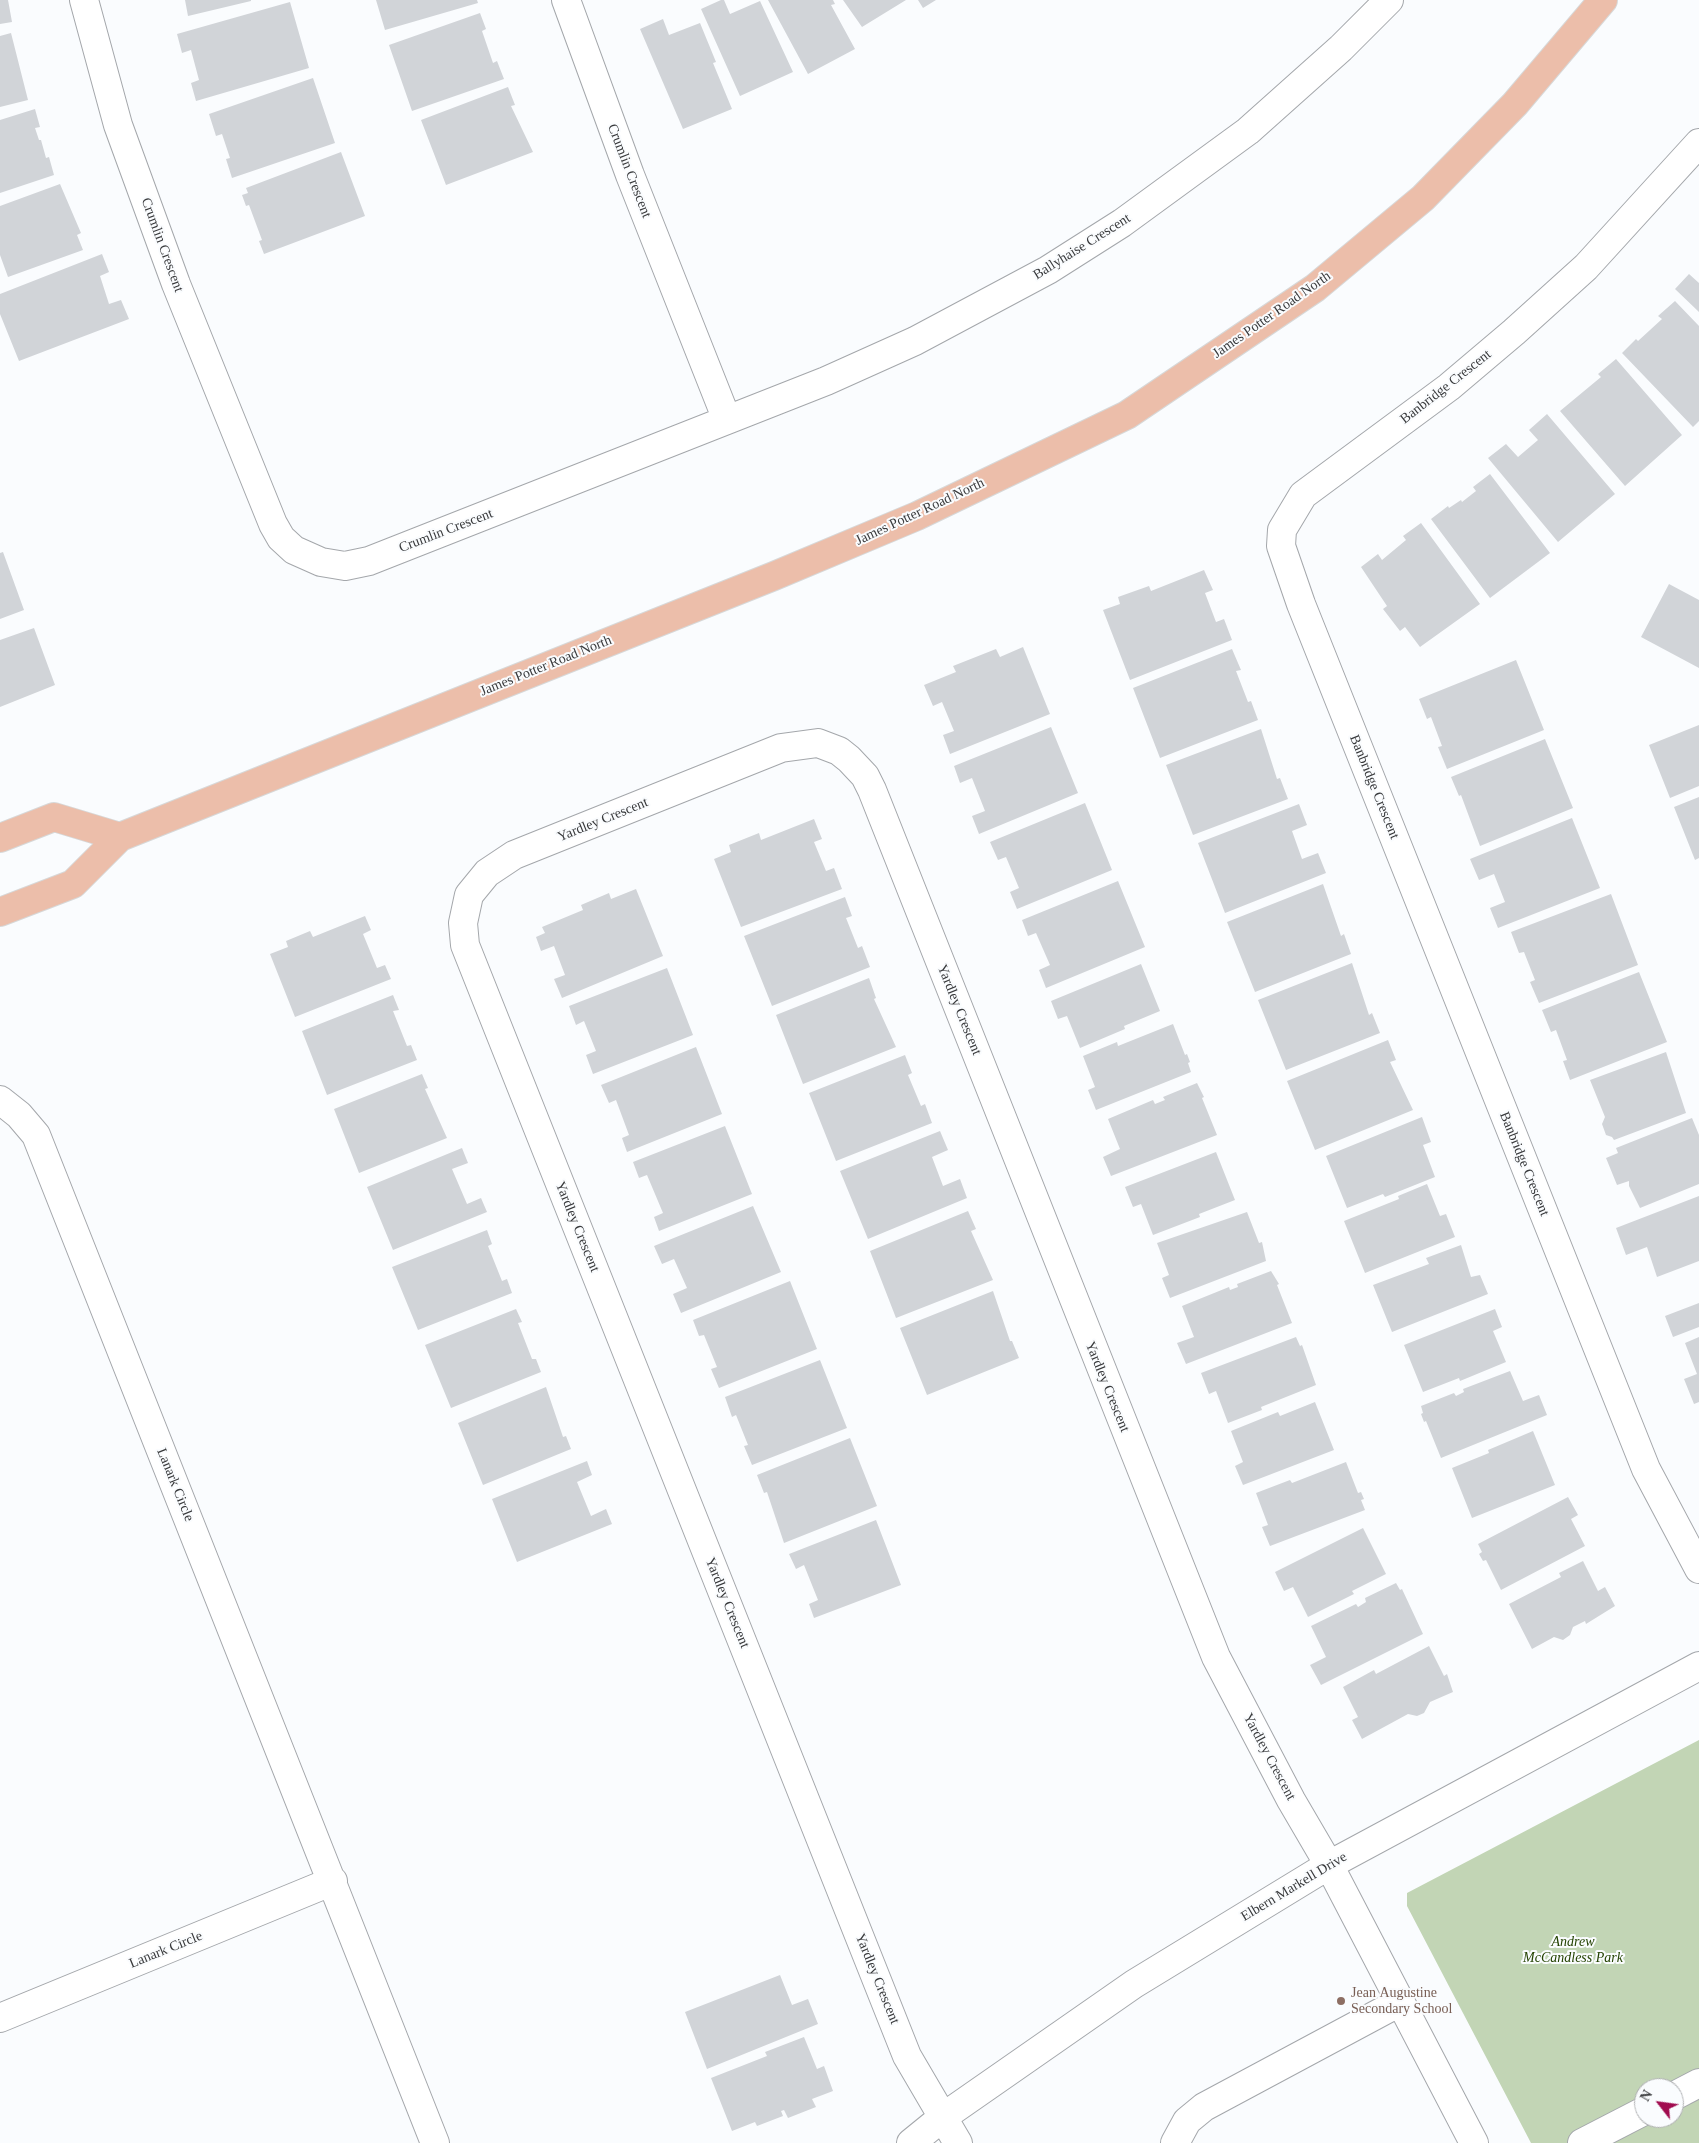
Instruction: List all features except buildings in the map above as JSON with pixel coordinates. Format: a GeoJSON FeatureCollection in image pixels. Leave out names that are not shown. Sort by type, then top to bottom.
{"type":"FeatureCollection","features":[{"type":"Feature","properties":{"kind":"main road","name":"James Potter Road North"},"geometry":{"type":"LineString","coordinates":[[120,837],[774,576],[917,516],[1127,415],[1316,288],[1423,198],[1515,104],[1603,0]]}},
{"type":"Feature","properties":{"kind":"main road"},"geometry":{"type":"LineString","coordinates":[[0,838],[54,817],[120,837],[73,884],[0,912]]}},
{"type":"Feature","properties":{"kind":"street","name":"Crumlin Crescent"},"geometry":{"type":"LineString","coordinates":[[84,0],[118,125],[176,284],[273,524],[281,538],[294,550],[321,562],[345,566],[370,561],[727,420],[630,175],[566,0]]}},
{"type":"Feature","properties":{"kind":"street","name":"Ballyhaise Crescent"},"geometry":{"type":"LineString","coordinates":[[727,420],[826,381],[915,341],[1048,270],[1122,223],[1248,131],[1341,48],[1389,0]]}},
{"type":"Feature","properties":{"kind":"street","name":"Banbridge Crescent"},"geometry":{"type":"LineString","coordinates":[[1699,143],[1586,267],[1514,332],[1449,387],[1303,495],[1282,530],[1281,546],[1301,604],[1646,1469],[1699,1569]]}},
{"type":"Feature","properties":{"kind":"street","name":"Yardley Crescent"},"geometry":{"type":"LineString","coordinates":[[958,2143],[907,2056],[465,945],[463,923],[469,895],[488,873],[514,855],[781,748],[818,743],[839,751],[858,766],[872,790],[1212,1649],[1291,1800],[1329,1865],[1474,2143]]}},
{"type":"Feature","properties":{"kind":"street","name":"Lanark Circle"},"geometry":{"type":"LineString","coordinates":[[0,1100],[19,1115],[36,1135],[435,2143]]}},
{"type":"Feature","properties":{"kind":"street","name":"Elbern Markell Drive"},"geometry":{"type":"LineString","coordinates":[[911,2143],[943,2117],[1134,1984],[1329,1865],[1699,1666]]}},
{"type":"Feature","properties":{"kind":"street","name":"Lanark Circle"},"geometry":{"type":"LineString","coordinates":[[0,2018],[333,1882]]}},
{"type":"Feature","properties":{"kind":"street"},"geometry":{"type":"LineString","coordinates":[[1175,2143],[1187,2121],[1204,2107],[1400,2002]]}},
{"type":"Feature","properties":{"kind":"street"},"geometry":{"type":"LineString","coordinates":[[1684,2091],[1699,2083]]}},
{"type":"Feature","properties":{"kind":"street"},"geometry":{"type":"LineString","coordinates":[[1582,2143],[1634,2116]]}},
{"type":"Feature","properties":{"kind":"green space","name":"Andrew McCandless Park"},"geometry":{"type":"Polygon","coordinates":[[[1699,1740],[1699,2143],[1531,2143],[1407,1906],[1407,1893],[1699,1740]]]}},
{"type":"Feature","properties":{"kind":"place","name":"Jean Augustine Secondary School"},"geometry":{"type":"Point","coordinates":[1341,2001]}}]}
